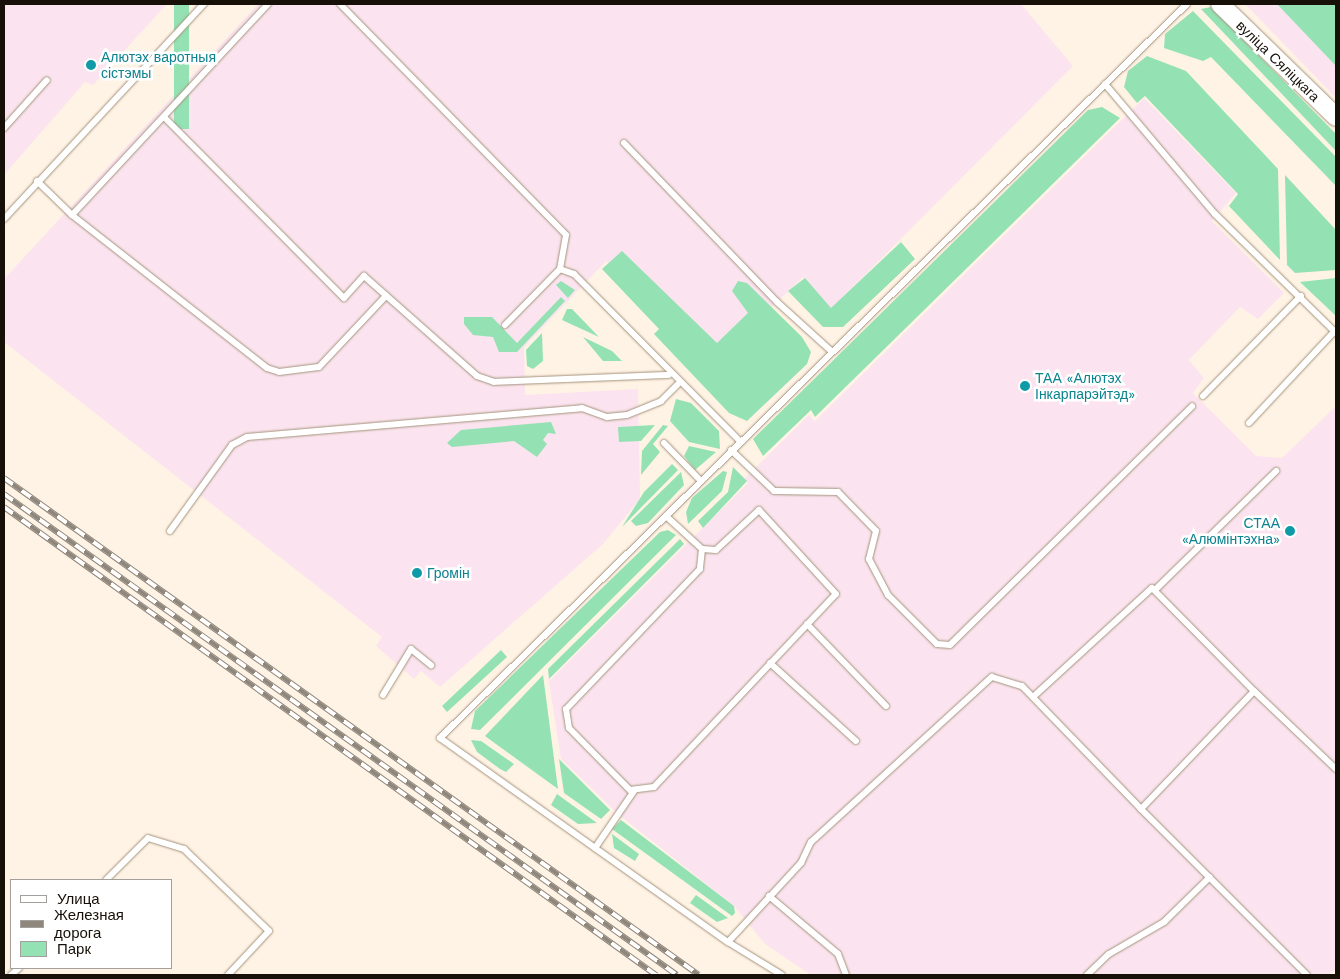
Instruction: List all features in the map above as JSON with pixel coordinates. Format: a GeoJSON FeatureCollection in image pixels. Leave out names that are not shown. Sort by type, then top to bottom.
{"type":"FeatureCollection","features":[{"type":"Feature","properties":{"kind":"main road","name":"вуліца Сяліцкага"},"geometry":{"type":"LineString","coordinates":[[1220,4],[1336,117]]}},
{"type":"Feature","properties":{"kind":"lane"},"geometry":{"type":"LineString","coordinates":[[4,219],[37,181],[204,4]]}},
{"type":"Feature","properties":{"kind":"lane"},"geometry":{"type":"LineString","coordinates":[[72,215],[165,118],[268,4]]}},
{"type":"Feature","properties":{"kind":"lane"},"geometry":{"type":"LineString","coordinates":[[340,4],[566,234],[560,268],[505,325]]}},
{"type":"Feature","properties":{"kind":"lane"},"geometry":{"type":"LineString","coordinates":[[782,975],[728,942],[440,738],[740,441],[1187,4]]}},
{"type":"Feature","properties":{"kind":"lane"},"geometry":{"type":"LineString","coordinates":[[4,128],[47,80]]}},
{"type":"Feature","properties":{"kind":"lane"},"geometry":{"type":"LineString","coordinates":[[1105,84],[1215,214],[1301,296],[1335,332],[1249,423]]}},
{"type":"Feature","properties":{"kind":"lane"},"geometry":{"type":"LineString","coordinates":[[165,118],[344,298],[364,276],[463,367],[494,382],[669,375]]}},
{"type":"Feature","properties":{"kind":"lane"},"geometry":{"type":"LineString","coordinates":[[624,143],[777,302],[832,351]]}},
{"type":"Feature","properties":{"kind":"lane"},"geometry":{"type":"LineString","coordinates":[[37,181],[72,215],[267,368],[279,372],[319,367],[386,296]]}},
{"type":"Feature","properties":{"kind":"lane"},"geometry":{"type":"LineString","coordinates":[[560,268],[574,274],[669,375],[740,441]]}},
{"type":"Feature","properties":{"kind":"lane"},"geometry":{"type":"LineString","coordinates":[[1203,396],[1301,296]]}},
{"type":"Feature","properties":{"kind":"lane"},"geometry":{"type":"LineString","coordinates":[[170,531],[232,445],[247,437],[582,408],[607,417],[627,415],[661,401],[678,384]]}},
{"type":"Feature","properties":{"kind":"lane"},"geometry":{"type":"LineString","coordinates":[[732,450],[774,491],[838,492],[876,531],[869,559],[888,595],[937,644],[950,645],[1192,406]]}},
{"type":"Feature","properties":{"kind":"lane"},"geometry":{"type":"LineString","coordinates":[[664,443],[701,481]]}},
{"type":"Feature","properties":{"kind":"lane"},"geometry":{"type":"LineString","coordinates":[[1033,697],[1154,590],[1276,471]]}},
{"type":"Feature","properties":{"kind":"lane"},"geometry":{"type":"LineString","coordinates":[[595,848],[634,791],[654,787],[836,594],[759,510],[716,550],[702,550],[666,516]]}},
{"type":"Feature","properties":{"kind":"lane"},"geometry":{"type":"LineString","coordinates":[[634,791],[570,728],[566,709],[700,569],[702,550]]}},
{"type":"Feature","properties":{"kind":"lane"},"geometry":{"type":"LineString","coordinates":[[1154,590],[1336,769]]}},
{"type":"Feature","properties":{"kind":"lane"},"geometry":{"type":"LineString","coordinates":[[807,624],[886,706]]}},
{"type":"Feature","properties":{"kind":"lane"},"geometry":{"type":"LineString","coordinates":[[382,695],[411,649],[432,665]]}},
{"type":"Feature","properties":{"kind":"lane"},"geometry":{"type":"LineString","coordinates":[[770,663],[856,742]]}},
{"type":"Feature","properties":{"kind":"lane"},"geometry":{"type":"LineString","coordinates":[[728,942],[801,864],[811,842],[992,678],[1022,686],[1141,809],[1307,975]]}},
{"type":"Feature","properties":{"kind":"lane"},"geometry":{"type":"LineString","coordinates":[[1141,809],[1254,690]]}},
{"type":"Feature","properties":{"kind":"lane"},"geometry":{"type":"LineString","coordinates":[[107,879],[148,838],[184,849],[269,931],[228,975]]}},
{"type":"Feature","properties":{"kind":"lane"},"geometry":{"type":"LineString","coordinates":[[1087,975],[1109,954],[1164,922],[1210,878]]}},
{"type":"Feature","properties":{"kind":"lane"},"geometry":{"type":"LineString","coordinates":[[769,896],[838,954],[846,975]]}},
{"type":"Feature","properties":{"kind":"shaded area","name":"Алютэх варотныя сістэмы"},"geometry":{"type":"Polygon","coordinates":[[[4,4],[167,4],[93,85],[85,82],[4,175],[4,4]]]}},
{"type":"Feature","properties":{"kind":"shaded area"},"geometry":{"type":"Polygon","coordinates":[[[258,4],[1021,4],[1073,66],[831,309],[803,277],[710,367],[606,261],[524,347],[525,395],[638,389],[640,499],[603,544],[440,687],[421,671],[414,679],[376,646],[382,637],[4,342],[4,279],[258,4]]]}},
{"type":"Feature","properties":{"kind":"shaded area"},"geometry":{"type":"Polygon","coordinates":[[[1245,4],[1336,4],[1336,98],[1245,4]]]}},
{"type":"Feature","properties":{"kind":"shaded area"},"geometry":{"type":"Polygon","coordinates":[[[1144,98],[1236,193],[1212,221],[1284,293],[1258,319],[1240,307],[1189,360],[1204,378],[1193,393],[1256,456],[1282,458],[1336,406],[1336,968],[1329,975],[811,975],[765,944],[734,906],[618,814],[561,759],[549,681],[748,483],[744,479],[809,415],[815,421],[1144,98]]]}},
{"type":"Feature","properties":{"kind":"green space"},"geometry":{"type":"Polygon","coordinates":[[[174,4],[189,4],[189,129],[174,129],[174,4]]]}},
{"type":"Feature","properties":{"kind":"green space"},"geometry":{"type":"Polygon","coordinates":[[[1277,4],[1336,4],[1336,66],[1277,4]]]}},
{"type":"Feature","properties":{"kind":"green space"},"geometry":{"type":"Polygon","coordinates":[[[1211,7],[1336,134],[1336,151],[1201,9],[1211,7]]]}},
{"type":"Feature","properties":{"kind":"green space"},"geometry":{"type":"Polygon","coordinates":[[[1193,11],[1336,157],[1336,186],[1211,57],[1203,61],[1164,48],[1165,34],[1193,11]]]}},
{"type":"Feature","properties":{"kind":"green space"},"geometry":{"type":"Polygon","coordinates":[[[1147,56],[1186,71],[1278,169],[1280,260],[1229,206],[1238,194],[1145,96],[1137,103],[1124,87],[1128,71],[1147,56]]]}},
{"type":"Feature","properties":{"kind":"green space"},"geometry":{"type":"Polygon","coordinates":[[[1102,107],[1120,118],[815,417],[811,410],[763,456],[753,439],[1088,110],[1102,107]]]}},
{"type":"Feature","properties":{"kind":"green space"},"geometry":{"type":"Polygon","coordinates":[[[1285,175],[1336,230],[1336,270],[1295,273],[1287,265],[1285,175]]]}},
{"type":"Feature","properties":{"kind":"green space"},"geometry":{"type":"Polygon","coordinates":[[[901,242],[915,259],[843,327],[823,327],[788,291],[805,278],[831,308],[901,242]]]}},
{"type":"Feature","properties":{"kind":"green space"},"geometry":{"type":"Polygon","coordinates":[[[622,251],[717,343],[748,313],[732,291],[738,281],[747,283],[802,337],[811,352],[807,364],[747,421],[729,413],[654,334],[659,329],[602,269],[622,251]]]}},
{"type":"Feature","properties":{"kind":"green space"},"geometry":{"type":"Polygon","coordinates":[[[1336,278],[1336,316],[1300,282],[1336,278]]]}},
{"type":"Feature","properties":{"kind":"green space"},"geometry":{"type":"Polygon","coordinates":[[[561,281],[575,290],[568,298],[556,285],[561,281]]]}},
{"type":"Feature","properties":{"kind":"green space"},"geometry":{"type":"Polygon","coordinates":[[[561,297],[565,301],[517,352],[499,352],[493,337],[473,335],[464,324],[464,317],[492,317],[517,343],[561,297]]]}},
{"type":"Feature","properties":{"kind":"green space"},"geometry":{"type":"Polygon","coordinates":[[[567,309],[572,309],[599,337],[562,320],[567,309]]]}},
{"type":"Feature","properties":{"kind":"green space"},"geometry":{"type":"Polygon","coordinates":[[[542,333],[543,361],[533,369],[527,366],[526,350],[542,333]]]}},
{"type":"Feature","properties":{"kind":"green space"},"geometry":{"type":"Polygon","coordinates":[[[583,337],[612,351],[622,361],[603,361],[583,337]]]}},
{"type":"Feature","properties":{"kind":"green space"},"geometry":{"type":"Polygon","coordinates":[[[676,399],[691,403],[719,431],[720,449],[689,442],[670,421],[676,399]]]}},
{"type":"Feature","properties":{"kind":"green space"},"geometry":{"type":"Polygon","coordinates":[[[551,422],[556,434],[548,433],[543,440],[547,444],[537,457],[514,441],[452,447],[447,443],[461,430],[551,422]]]}},
{"type":"Feature","properties":{"kind":"green space"},"geometry":{"type":"Polygon","coordinates":[[[655,425],[641,441],[619,442],[618,427],[655,425]]]}},
{"type":"Feature","properties":{"kind":"green space"},"geometry":{"type":"Polygon","coordinates":[[[663,425],[668,426],[653,444],[660,452],[641,475],[642,451],[663,425]]]}},
{"type":"Feature","properties":{"kind":"green space"},"geometry":{"type":"Polygon","coordinates":[[[689,446],[716,452],[695,470],[684,456],[689,446]]]}},
{"type":"Feature","properties":{"kind":"green space"},"geometry":{"type":"Polygon","coordinates":[[[672,464],[678,470],[622,527],[644,492],[672,464]]]}},
{"type":"Feature","properties":{"kind":"green space"},"geometry":{"type":"Polygon","coordinates":[[[733,467],[747,481],[703,528],[698,521],[728,492],[733,467]]]}},
{"type":"Feature","properties":{"kind":"green space"},"geometry":{"type":"Polygon","coordinates":[[[723,471],[727,472],[722,491],[688,524],[686,512],[692,498],[723,471]]]}},
{"type":"Feature","properties":{"kind":"green space"},"geometry":{"type":"Polygon","coordinates":[[[681,472],[684,485],[648,523],[636,526],[631,521],[681,472]]]}},
{"type":"Feature","properties":{"kind":"green space"},"geometry":{"type":"Polygon","coordinates":[[[668,530],[676,535],[480,730],[471,729],[475,711],[660,532],[668,530]]]}},
{"type":"Feature","properties":{"kind":"green space"},"geometry":{"type":"Polygon","coordinates":[[[680,539],[684,544],[549,679],[548,669],[680,539]]]}},
{"type":"Feature","properties":{"kind":"green space"},"geometry":{"type":"Polygon","coordinates":[[[501,650],[507,657],[447,712],[442,706],[501,650]]]}},
{"type":"Feature","properties":{"kind":"green space"},"geometry":{"type":"Polygon","coordinates":[[[543,675],[558,789],[485,736],[543,675]]]}},
{"type":"Feature","properties":{"kind":"green space"},"geometry":{"type":"Polygon","coordinates":[[[471,740],[481,741],[514,764],[506,772],[500,769],[477,752],[471,740]]]}},
{"type":"Feature","properties":{"kind":"green space"},"geometry":{"type":"Polygon","coordinates":[[[559,759],[610,810],[601,819],[564,793],[559,759]]]}},
{"type":"Feature","properties":{"kind":"green space"},"geometry":{"type":"Polygon","coordinates":[[[557,794],[597,823],[578,824],[551,805],[557,794]]]}},
{"type":"Feature","properties":{"kind":"green space"},"geometry":{"type":"Polygon","coordinates":[[[621,820],[734,906],[735,913],[732,916],[612,829],[621,820]]]}},
{"type":"Feature","properties":{"kind":"green space"},"geometry":{"type":"Polygon","coordinates":[[[612,834],[639,854],[635,861],[614,848],[612,834]]]}},
{"type":"Feature","properties":{"kind":"green space"},"geometry":{"type":"Polygon","coordinates":[[[696,895],[728,918],[717,922],[690,903],[696,895]]]}},
{"type":"Feature","properties":{"kind":"railway"},"geometry":{"type":"LineString","coordinates":[[4,478],[699,975]]}},
{"type":"Feature","properties":{"kind":"railway"},"geometry":{"type":"LineString","coordinates":[[4,494],[677,975]]}},
{"type":"Feature","properties":{"kind":"railway"},"geometry":{"type":"LineString","coordinates":[[4,507],[656,975]]}},
{"type":"Feature","properties":{"kind":"place","name":"Алютэх варотныя сістэмы"},"geometry":{"type":"Point","coordinates":[91,65]}},
{"type":"Feature","properties":{"kind":"place","name":"ТАА «Алютэх Інкарпарэйтэд»"},"geometry":{"type":"Point","coordinates":[1025,386]}},
{"type":"Feature","properties":{"kind":"place","name":"СТАА «Алюмінтэхна»"},"geometry":{"type":"Point","coordinates":[1290,531]}},
{"type":"Feature","properties":{"kind":"place","name":"Громін"},"geometry":{"type":"Point","coordinates":[417,573]}}]}
